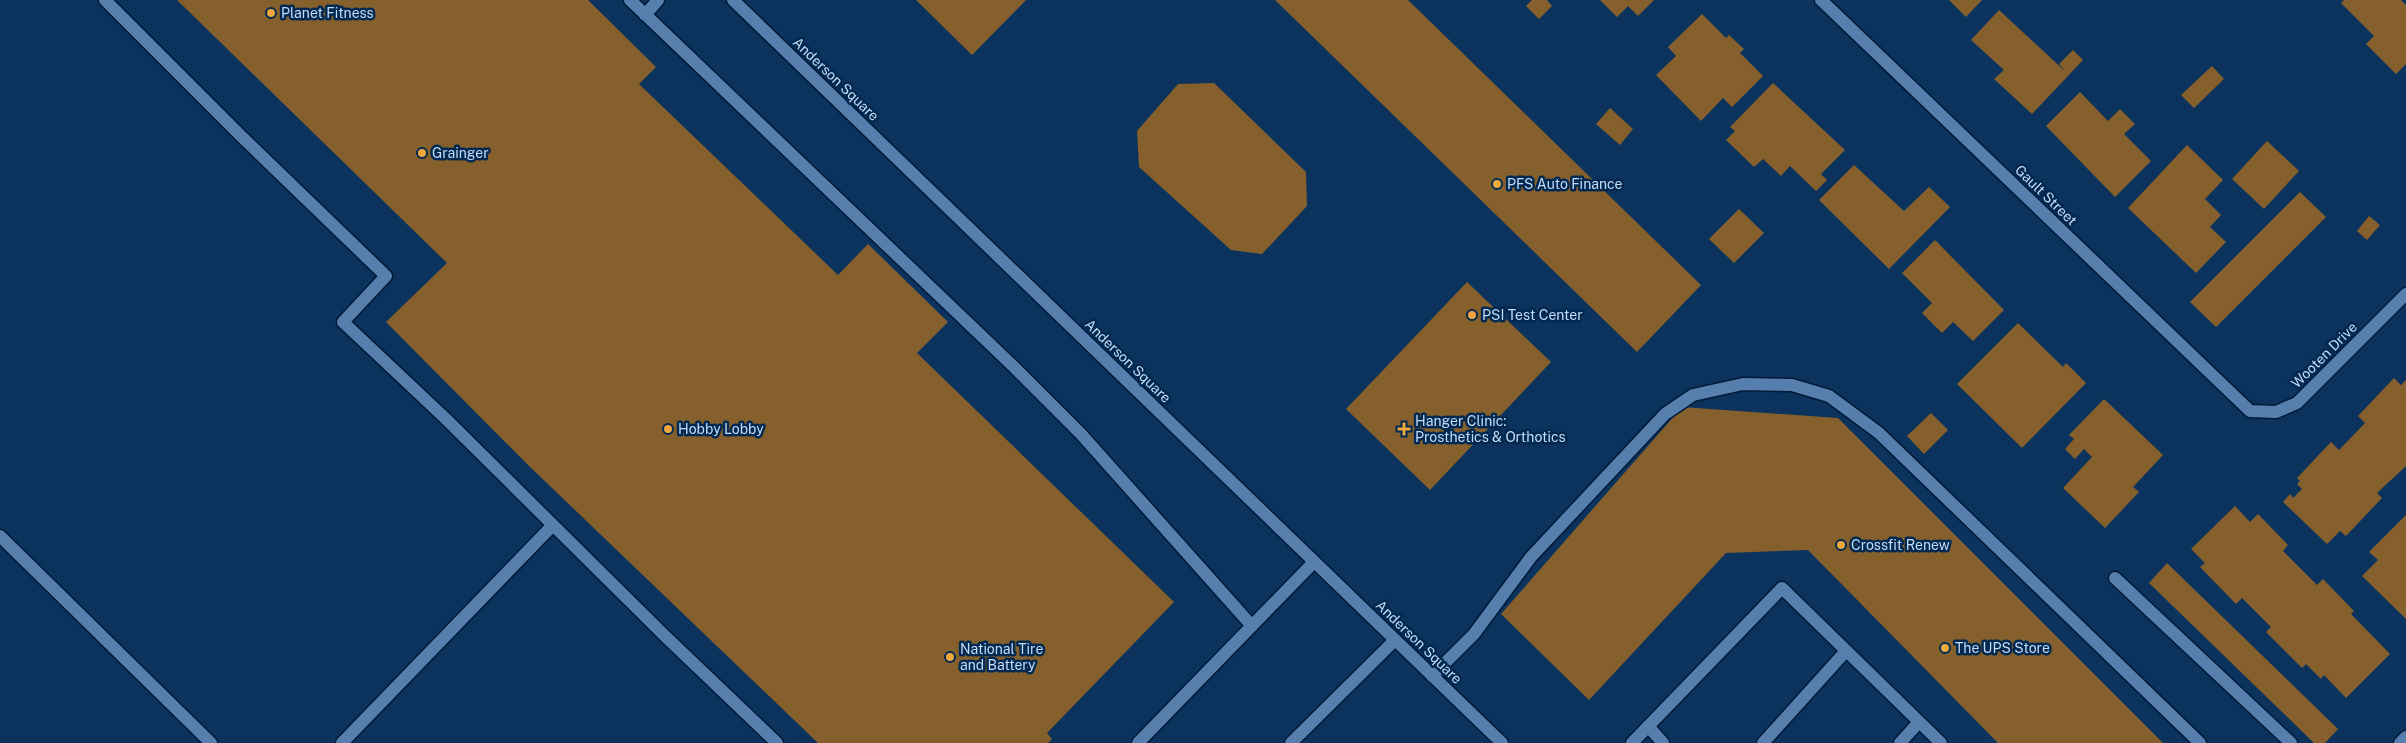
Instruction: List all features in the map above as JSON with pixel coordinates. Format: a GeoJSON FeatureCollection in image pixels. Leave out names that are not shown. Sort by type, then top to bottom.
{"type":"FeatureCollection","features":[{"type":"Feature","properties":{"kind":"main road"},"geometry":{"type":"LineString","coordinates":[[105,0],[235,130],[386,276],[344,322],[777,743]]}},
{"type":"Feature","properties":{"kind":"main road"},"geometry":{"type":"LineString","coordinates":[[630,0],[1014,366],[1081,434],[1252,626]]}},
{"type":"Feature","properties":{"kind":"main road"},"geometry":{"type":"LineString","coordinates":[[645,15],[658,0]]}},
{"type":"Feature","properties":{"kind":"main road","name":"Anderson Square"},"geometry":{"type":"LineString","coordinates":[[733,0],[1502,743]]}},
{"type":"Feature","properties":{"kind":"main road","name":"Gault Street"},"geometry":{"type":"LineString","coordinates":[[1821,0],[2250,411]]}},
{"type":"Feature","properties":{"kind":"main road","name":"Wooten Drive"},"geometry":{"type":"LineString","coordinates":[[2250,411],[2276,412],[2297,402],[2406,294]]}},
{"type":"Feature","properties":{"kind":"main road"},"geometry":{"type":"LineString","coordinates":[[1432,676],[1474,634],[1531,557],[1665,414],[1693,395],[1743,384],[1792,385],[1829,396],[1879,433],[2200,743]]}},
{"type":"Feature","properties":{"kind":"main road"},"geometry":{"type":"LineString","coordinates":[[342,743],[553,525]]}},
{"type":"Feature","properties":{"kind":"main road"},"geometry":{"type":"LineString","coordinates":[[0,536],[211,743]]}},
{"type":"Feature","properties":{"kind":"main road"},"geometry":{"type":"LineString","coordinates":[[1138,743],[1314,562]]}},
{"type":"Feature","properties":{"kind":"main road"},"geometry":{"type":"LineString","coordinates":[[2115,578],[2291,743]]}},
{"type":"Feature","properties":{"kind":"main road"},"geometry":{"type":"LineString","coordinates":[[1632,743],[1782,588],[1941,743]]}},
{"type":"Feature","properties":{"kind":"main road"},"geometry":{"type":"LineString","coordinates":[[1291,743],[1395,640]]}},
{"type":"Feature","properties":{"kind":"main road"},"geometry":{"type":"LineString","coordinates":[[1763,743],[1846,650]]}},
{"type":"Feature","properties":{"kind":"main road"},"geometry":{"type":"LineString","coordinates":[[1900,743],[1920,722]]}},
{"type":"Feature","properties":{"kind":"main road"},"geometry":{"type":"LineString","coordinates":[[1648,726],[1663,743]]}},
{"type":"Feature","properties":{"kind":"main road"},"geometry":{"type":"LineString","coordinates":[[2400,743],[2406,737]]}},
{"type":"Feature","properties":{"kind":"building"},"geometry":{"type":"Polygon","coordinates":[[[177,0],[588,0],[656,67],[639,84],[838,275],[868,244],[948,322],[917,353],[1174,602],[1047,733],[1052,739],[1048,743],[818,743],[527,464],[386,322],[447,263],[177,0]]]}},
{"type":"Feature","properties":{"kind":"building"},"geometry":{"type":"Polygon","coordinates":[[[916,0],[1026,0],[972,55],[916,0]]]}},
{"type":"Feature","properties":{"kind":"building"},"geometry":{"type":"Polygon","coordinates":[[[1275,0],[1408,0],[1701,285],[1637,352],[1275,0]]]}},
{"type":"Feature","properties":{"kind":"building"},"geometry":{"type":"Polygon","coordinates":[[[1532,0],[1547,0],[1552,6],[1539,19],[1526,6],[1532,0]]]}},
{"type":"Feature","properties":{"kind":"building"},"geometry":{"type":"Polygon","coordinates":[[[1600,0],[1654,0],[1638,16],[1628,6],[1617,17],[1600,0]]]}},
{"type":"Feature","properties":{"kind":"building"},"geometry":{"type":"Polygon","coordinates":[[[1949,0],[1982,0],[1966,17],[1949,0]]]}},
{"type":"Feature","properties":{"kind":"building"},"geometry":{"type":"Polygon","coordinates":[[[2344,0],[2401,0],[2406,5],[2406,64],[2396,74],[2366,44],[2374,36],[2341,3],[2344,0]]]}},
{"type":"Feature","properties":{"kind":"building"},"geometry":{"type":"Polygon","coordinates":[[[1999,10],[2066,72],[2059,64],[2073,50],[2083,60],[2032,114],[1994,79],[2004,70],[1971,40],[1999,10]]]}},
{"type":"Feature","properties":{"kind":"building"},"geometry":{"type":"Polygon","coordinates":[[[1702,14],[1726,38],[1729,35],[1744,49],[1740,53],[1763,76],[1732,107],[1723,98],[1701,121],[1656,75],[1676,56],[1668,47],[1702,14]]]}},
{"type":"Feature","properties":{"kind":"building"},"geometry":{"type":"Polygon","coordinates":[[[2212,66],[2224,79],[2194,108],[2181,95],[2212,66]]]}},
{"type":"Feature","properties":{"kind":"building"},"geometry":{"type":"Polygon","coordinates":[[[1214,83],[1306,172],[1307,206],[1262,254],[1231,250],[1139,167],[1137,131],[1178,84],[1214,83]]]}},
{"type":"Feature","properties":{"kind":"building"},"geometry":{"type":"Polygon","coordinates":[[[1773,83],[1845,150],[1821,174],[1827,180],[1816,191],[1790,166],[1781,176],[1763,159],[1754,167],[1726,140],[1735,131],[1730,127],[1773,83]]]}},
{"type":"Feature","properties":{"kind":"building"},"geometry":{"type":"Polygon","coordinates":[[[2080,92],[2108,121],[2120,109],[2135,124],[2124,134],[2151,161],[2115,197],[2046,126],[2080,92]]]}},
{"type":"Feature","properties":{"kind":"building"},"geometry":{"type":"Polygon","coordinates":[[[1610,108],[1633,129],[1620,145],[1596,124],[1610,108]]]}},
{"type":"Feature","properties":{"kind":"building"},"geometry":{"type":"Polygon","coordinates":[[[2267,141],[2299,171],[2264,209],[2232,179],[2267,141]]]}},
{"type":"Feature","properties":{"kind":"building"},"geometry":{"type":"Polygon","coordinates":[[[2187,145],[2223,180],[2205,199],[2221,215],[2210,227],[2226,242],[2196,273],[2128,208],[2187,145]]]}},
{"type":"Feature","properties":{"kind":"building"},"geometry":{"type":"Polygon","coordinates":[[[1854,165],[1904,211],[1929,187],[1950,207],[1889,269],[1819,200],[1854,165]]]}},
{"type":"Feature","properties":{"kind":"building"},"geometry":{"type":"Polygon","coordinates":[[[2300,192],[2326,217],[2216,327],[2190,302],[2300,192]]]}},
{"type":"Feature","properties":{"kind":"building"},"geometry":{"type":"Polygon","coordinates":[[[1739,209],[1764,233],[1734,263],[1709,239],[1739,209]]]}},
{"type":"Feature","properties":{"kind":"building"},"geometry":{"type":"Polygon","coordinates":[[[2369,216],[2380,225],[2367,240],[2357,231],[2369,216]]]}},
{"type":"Feature","properties":{"kind":"building"},"geometry":{"type":"Polygon","coordinates":[[[1935,240],[2004,310],[1973,341],[1953,322],[1942,333],[1922,313],[1932,303],[1902,273],[1935,240]]]}},
{"type":"Feature","properties":{"kind":"building"},"geometry":{"type":"Polygon","coordinates":[[[1467,282],[1551,362],[1430,490],[1346,409],[1467,282]]]}},
{"type":"Feature","properties":{"kind":"building"},"geometry":{"type":"Polygon","coordinates":[[[2018,323],[2063,367],[2066,363],[2086,383],[2022,448],[1957,384],[2018,323]]]}},
{"type":"Feature","properties":{"kind":"building"},"geometry":{"type":"Polygon","coordinates":[[[2394,378],[2401,385],[2406,380],[2406,466],[2377,493],[2382,498],[2346,536],[2340,531],[2327,544],[2283,502],[2290,494],[2293,498],[2302,489],[2297,484],[2300,481],[2297,478],[2331,442],[2339,450],[2365,423],[2358,416],[2394,378]]]}},
{"type":"Feature","properties":{"kind":"building"},"geometry":{"type":"Polygon","coordinates":[[[2104,399],[2163,455],[2133,487],[2139,492],[2105,528],[2063,488],[2092,457],[2084,449],[2075,459],[2065,449],[2074,439],[2069,435],[2104,399]]]}},
{"type":"Feature","properties":{"kind":"building"},"geometry":{"type":"Polygon","coordinates":[[[1682,407],[1838,418],[2163,743],[1998,743],[1808,550],[1726,553],[1589,700],[1501,614],[1682,407]]]}},
{"type":"Feature","properties":{"kind":"building"},"geometry":{"type":"Polygon","coordinates":[[[1931,413],[1948,430],[1924,454],[1907,436],[1931,413]]]}},
{"type":"Feature","properties":{"kind":"building"},"geometry":{"type":"Polygon","coordinates":[[[2235,506],[2250,522],[2258,514],[2288,545],[2283,551],[2317,585],[2323,579],[2354,611],[2351,614],[2390,654],[2346,698],[2324,675],[2321,679],[2306,664],[2302,668],[2266,632],[2271,627],[2242,598],[2236,604],[2200,567],[2205,563],[2191,549],[2235,506]]]}},
{"type":"Feature","properties":{"kind":"building"},"geometry":{"type":"Polygon","coordinates":[[[2406,515],[2406,619],[2362,576],[2378,560],[2369,552],[2406,515]]]}},
{"type":"Feature","properties":{"kind":"building"},"geometry":{"type":"Polygon","coordinates":[[[2167,563],[2338,729],[2325,743],[2314,743],[2149,583],[2167,563]]]}},
{"type":"Feature","properties":{"kind":"place","name":"Planet Fitness"},"geometry":{"type":"Point","coordinates":[271,13]}},
{"type":"Feature","properties":{"kind":"place","name":"Grainger"},"geometry":{"type":"Point","coordinates":[422,153]}},
{"type":"Feature","properties":{"kind":"place","name":"PFS Auto Finance"},"geometry":{"type":"Point","coordinates":[1497,184]}},
{"type":"Feature","properties":{"kind":"place","name":"PSI Test Center"},"geometry":{"type":"Point","coordinates":[1472,315]}},
{"type":"Feature","properties":{"kind":"place","name":"Hobby Lobby"},"geometry":{"type":"Point","coordinates":[668,429]}},
{"type":"Feature","properties":{"kind":"place","name":"Hanger Clinic: Prosthetics & Orthotics"},"geometry":{"type":"Point","coordinates":[1404,429]}},
{"type":"Feature","properties":{"kind":"place","name":"Crossfit Renew"},"geometry":{"type":"Point","coordinates":[1841,545]}},
{"type":"Feature","properties":{"kind":"place","name":"The UPS Store"},"geometry":{"type":"Point","coordinates":[1945,648]}},
{"type":"Feature","properties":{"kind":"place","name":"National Tire and Battery"},"geometry":{"type":"Point","coordinates":[950,657]}}]}
